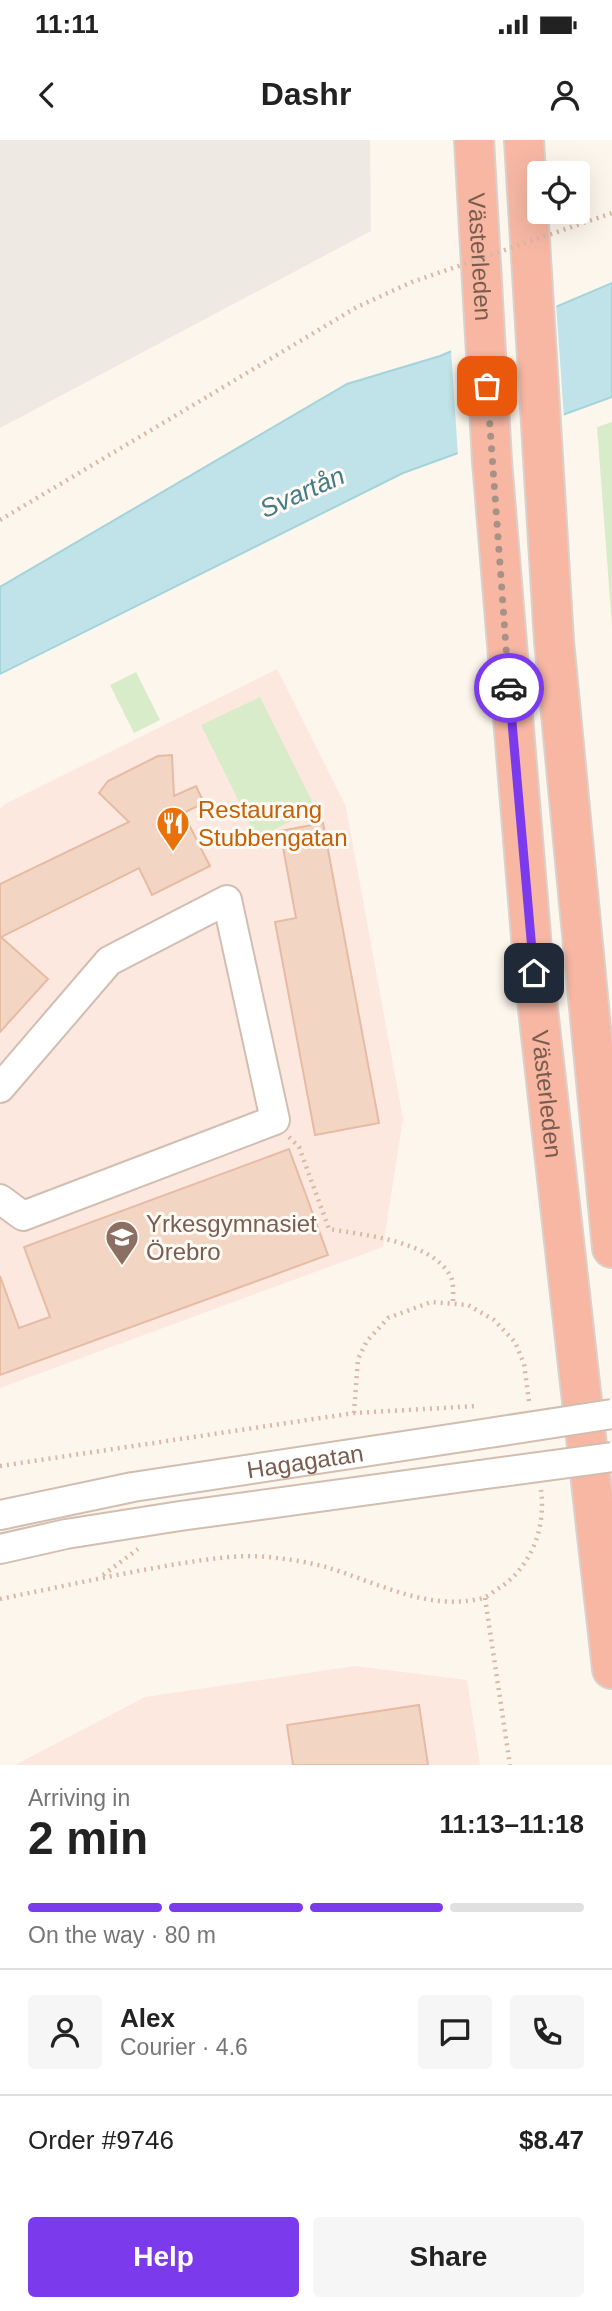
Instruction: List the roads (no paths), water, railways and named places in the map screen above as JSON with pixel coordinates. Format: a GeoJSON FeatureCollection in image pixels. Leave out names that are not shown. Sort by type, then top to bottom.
{"type":"FeatureCollection","features":[{"type":"Feature","properties":{"kind":"highway","name":"Västerleden"},"geometry":{"type":"LineString","coordinates":[[474,140],[492,461],[534,973],[612,1669]]}},
{"type":"Feature","properties":{"kind":"highway","name":"Västerleden"},"geometry":{"type":"LineString","coordinates":[[524,140],[541,443],[567,786],[612,1248]]}},
{"type":"Feature","properties":{"kind":"street"},"geometry":{"type":"LineString","coordinates":[[0,1088],[109,961],[227,900],[275,1121],[23,1216],[0,1199]]}},
{"type":"Feature","properties":{"kind":"street","name":"Hagagatan"},"geometry":{"type":"LineString","coordinates":[[0,1515],[133,1487],[612,1414]]}},
{"type":"Feature","properties":{"kind":"street","name":"Hagagatan"},"geometry":{"type":"LineString","coordinates":[[0,1549],[66,1534],[180,1516],[612,1457]]}},
{"type":"Feature","properties":{"kind":"water","name":"Svartån"},"geometry":{"type":"Polygon","coordinates":[[[612,283],[612,397],[403,473],[0,674],[0,587],[347,384],[440,356],[612,283]]]}},
{"type":"Feature","properties":{"kind":"place","name":"Restaurang Stubbengatan"},"geometry":{"type":"Point","coordinates":[173,853]}},
{"type":"Feature","properties":{"kind":"place","name":"Yrkesgymnasiet Örebro"},"geometry":{"type":"Point","coordinates":[122,1267]}}]}
